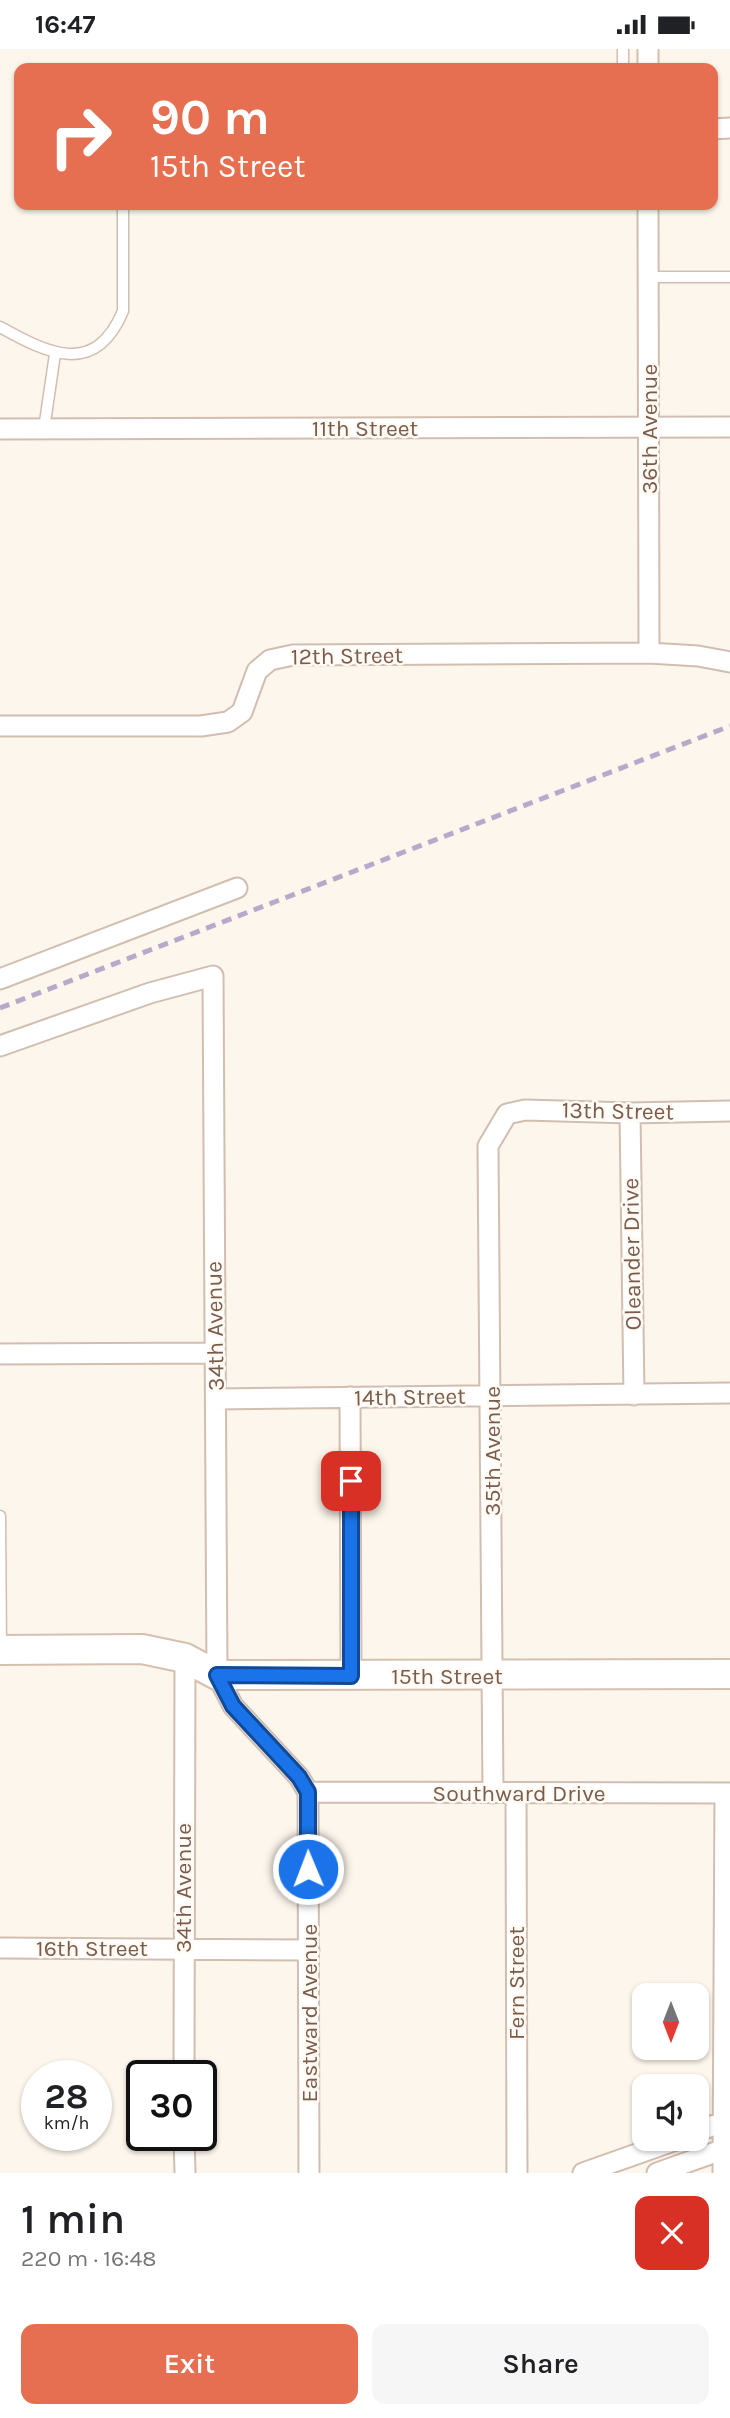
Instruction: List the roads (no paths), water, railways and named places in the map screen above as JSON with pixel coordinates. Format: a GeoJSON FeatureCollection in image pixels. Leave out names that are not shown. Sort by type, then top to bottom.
{"type":"FeatureCollection","features":[{"type":"Feature","properties":{"kind":"main road","name":"15th Street"},"geometry":{"type":"LineString","coordinates":[[1,1650],[142,1650],[185,1658],[217,1675],[730,1674]]}},
{"type":"Feature","properties":{"kind":"street","name":"36th Avenue"},"geometry":{"type":"LineString","coordinates":[[648,210],[649,653]]}},
{"type":"Feature","properties":{"kind":"street","name":"11th Street"},"geometry":{"type":"LineString","coordinates":[[0,429],[730,427]]}},
{"type":"Feature","properties":{"kind":"street","name":"12th Street"},"geometry":{"type":"LineString","coordinates":[[0,726],[201,726],[228,722],[242,712],[257,671],[271,660],[293,655],[649,653],[698,656],[730,662]]}},
{"type":"Feature","properties":{"kind":"street"},"geometry":{"type":"LineString","coordinates":[[0,979],[237,887]]}},
{"type":"Feature","properties":{"kind":"street","name":"34th Avenue"},"geometry":{"type":"LineString","coordinates":[[0,1046],[150,993],[213,976],[217,1675]]}},
{"type":"Feature","properties":{"kind":"street","name":"13th Street"},"geometry":{"type":"LineString","coordinates":[[507,1114],[524,1110],[631,1113],[730,1111]]}},
{"type":"Feature","properties":{"kind":"street","name":"Oleander Drive"},"geometry":{"type":"LineString","coordinates":[[631,1113],[634,1395]]}},
{"type":"Feature","properties":{"kind":"street","name":"35th Avenue"},"geometry":{"type":"LineString","coordinates":[[493,1793],[488,1146],[507,1114]]}},
{"type":"Feature","properties":{"kind":"street"},"geometry":{"type":"LineString","coordinates":[[0,1355],[214,1353]]}},
{"type":"Feature","properties":{"kind":"street","name":"14th Street"},"geometry":{"type":"LineString","coordinates":[[216,1399],[730,1394]]}},
{"type":"Feature","properties":{"kind":"street"},"geometry":{"type":"LineString","coordinates":[[351,1398],[351,1676]]}},
{"type":"Feature","properties":{"kind":"street","name":"34th Avenue"},"geometry":{"type":"LineString","coordinates":[[184,2060],[182,1949],[185,1658]]}},
{"type":"Feature","properties":{"kind":"street"},"geometry":{"type":"LineString","coordinates":[[217,1675],[233,1706],[299,1777],[308,1792]]}},
{"type":"Feature","properties":{"kind":"street","name":"Southward Drive"},"geometry":{"type":"LineString","coordinates":[[308,1792],[727,1793]]}},
{"type":"Feature","properties":{"kind":"street","name":"Eastward Avenue"},"geometry":{"type":"LineString","coordinates":[[308,1792],[309,2173]]}},
{"type":"Feature","properties":{"kind":"street","name":"Fern Street"},"geometry":{"type":"LineString","coordinates":[[516,1793],[517,2173]]}},
{"type":"Feature","properties":{"kind":"street"},"geometry":{"type":"LineString","coordinates":[[723,2173],[727,2149],[727,1793]]}},
{"type":"Feature","properties":{"kind":"street","name":"16th Street"},"geometry":{"type":"LineString","coordinates":[[0,1948],[309,1950]]}},
{"type":"Feature","properties":{"kind":"street"},"geometry":{"type":"LineString","coordinates":[[709,2127],[727,2121]]}},
{"type":"Feature","properties":{"kind":"street"},"geometry":{"type":"LineString","coordinates":[[657,2173],[727,2149]]}},
{"type":"Feature","properties":{"kind":"street"},"geometry":{"type":"LineString","coordinates":[[184,2151],[185,2173]]}},
{"type":"Feature","properties":{"kind":"street"},"geometry":{"type":"LineString","coordinates":[[583,2173],[645,2151]]}},
{"type":"Feature","properties":{"kind":"lane"},"geometry":{"type":"LineString","coordinates":[[0,327],[55,354],[85,351],[103,342],[117,326],[123,311],[123,210]]}},
{"type":"Feature","properties":{"kind":"lane"},"geometry":{"type":"LineString","coordinates":[[649,277],[730,277]]}},
{"type":"Feature","properties":{"kind":"lane"},"geometry":{"type":"LineString","coordinates":[[44,429],[55,354]]}},
{"type":"Feature","properties":{"kind":"lane"},"geometry":{"type":"LineString","coordinates":[[0,1516],[1,1650]]}},
{"type":"Feature","properties":{"kind":"railway"},"geometry":{"type":"LineString","coordinates":[[0,1008],[730,726]]}}]}
